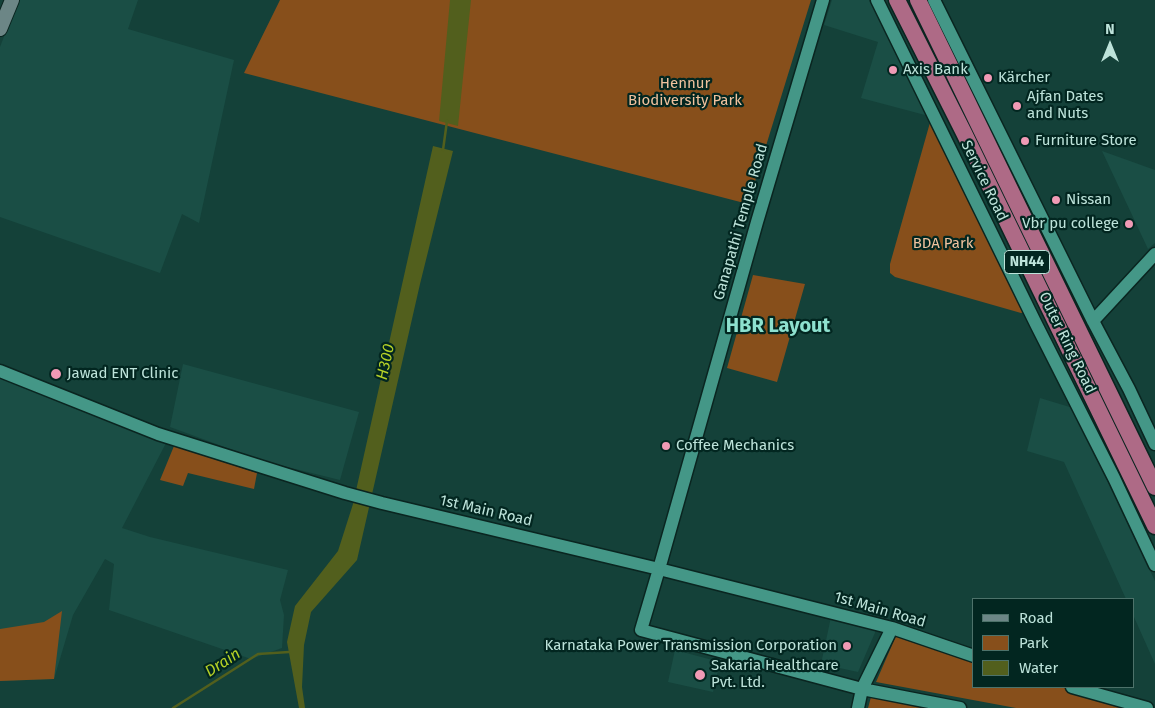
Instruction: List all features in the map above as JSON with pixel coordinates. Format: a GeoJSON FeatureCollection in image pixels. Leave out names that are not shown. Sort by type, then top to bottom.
{"type":"FeatureCollection","features":[{"type":"Feature","properties":{"kind":"highway","name":"Outer Ring Road"},"geometry":{"type":"LineString","coordinates":[[897,0],[1155,526]]}},
{"type":"Feature","properties":{"kind":"highway","name":"Outer Ring Road"},"geometry":{"type":"LineString","coordinates":[[918,0],[1155,487]]}},
{"type":"Feature","properties":{"kind":"main road"},"geometry":{"type":"LineString","coordinates":[[0,6],[2,0]]}},
{"type":"Feature","properties":{"kind":"main road"},"geometry":{"type":"LineString","coordinates":[[0,29],[12,0]]}},
{"type":"Feature","properties":{"kind":"street","name":"Ganapathi Temple Road"},"geometry":{"type":"LineString","coordinates":[[823,0],[757,222],[641,630],[862,689]]}},
{"type":"Feature","properties":{"kind":"street","name":"Service Road"},"geometry":{"type":"LineString","coordinates":[[877,0],[1114,478],[1155,565]]}},
{"type":"Feature","properties":{"kind":"street"},"geometry":{"type":"LineString","coordinates":[[934,0],[1155,444]]}},
{"type":"Feature","properties":{"kind":"street"},"geometry":{"type":"LineString","coordinates":[[1093,321],[1155,254]]}},
{"type":"Feature","properties":{"kind":"street","name":"1st Main Road"},"geometry":{"type":"LineString","coordinates":[[0,371],[158,434],[346,493],[892,628],[972,655]]}},
{"type":"Feature","properties":{"kind":"street"},"geometry":{"type":"LineString","coordinates":[[858,708],[862,689],[892,628]]}},
{"type":"Feature","properties":{"kind":"street"},"geometry":{"type":"LineString","coordinates":[[1076,688],[1147,708]]}},
{"type":"Feature","properties":{"kind":"street"},"geometry":{"type":"LineString","coordinates":[[862,689],[960,708]]}},
{"type":"Feature","properties":{"kind":"shaded area"},"geometry":{"type":"Polygon","coordinates":[[[18,0],[138,0],[128,29],[234,60],[199,223],[182,214],[160,273],[0,217],[0,47],[18,0]]]}},
{"type":"Feature","properties":{"kind":"shaded area"},"geometry":{"type":"Polygon","coordinates":[[[832,0],[869,0],[927,108],[925,115],[861,98],[878,42],[824,25],[832,0]]]}},
{"type":"Feature","properties":{"kind":"shaded area"},"geometry":{"type":"Polygon","coordinates":[[[1102,151],[1155,170],[1155,243],[1148,249],[1102,151]]]}},
{"type":"Feature","properties":{"kind":"shaded area"},"geometry":{"type":"Polygon","coordinates":[[[183,364],[359,412],[340,480],[263,461],[170,427],[183,364]]]}},
{"type":"Feature","properties":{"kind":"shaded area"},"geometry":{"type":"Polygon","coordinates":[[[0,375],[166,443],[122,528],[150,537],[288,570],[280,600],[284,615],[282,648],[251,659],[109,610],[114,564],[105,559],[73,615],[54,679],[0,681],[0,375]]]}},
{"type":"Feature","properties":{"kind":"shaded area"},"geometry":{"type":"Polygon","coordinates":[[[1040,398],[1073,408],[1155,581],[1155,664],[1135,619],[1135,598],[1126,598],[1064,462],[1027,451],[1040,398]]]}},
{"type":"Feature","properties":{"kind":"shaded area","name":"Karnataka Power Transmission Corporation"},"geometry":{"type":"Polygon","coordinates":[[[831,617],[877,628],[858,672],[821,664],[831,617]]]}},
{"type":"Feature","properties":{"kind":"shaded area"},"geometry":{"type":"Polygon","coordinates":[[[675,650],[720,662],[713,692],[668,682],[675,650]]]}},
{"type":"Feature","properties":{"kind":"green space","name":"Hennur Biodiversity Park"},"geometry":{"type":"Polygon","coordinates":[[[280,0],[811,0],[748,204],[244,73],[280,0]]]}},
{"type":"Feature","properties":{"kind":"green space","name":"BDA Park"},"geometry":{"type":"Polygon","coordinates":[[[931,119],[1025,312],[1021,313],[895,277],[890,273],[890,264],[931,119]]]}},
{"type":"Feature","properties":{"kind":"green space"},"geometry":{"type":"Polygon","coordinates":[[[753,275],[805,284],[777,382],[727,368],[753,275]]]}},
{"type":"Feature","properties":{"kind":"green space"},"geometry":{"type":"Polygon","coordinates":[[[174,446],[257,473],[254,489],[188,473],[183,486],[160,480],[174,446]]]}},
{"type":"Feature","properties":{"kind":"green space"},"geometry":{"type":"Polygon","coordinates":[[[62,611],[54,679],[0,681],[0,629],[44,622],[62,611]]]}},
{"type":"Feature","properties":{"kind":"green space"},"geometry":{"type":"Polygon","coordinates":[[[896,636],[972,659],[972,688],[1064,688],[1130,708],[1016,708],[876,682],[896,636]]]}},
{"type":"Feature","properties":{"kind":"green space"},"geometry":{"type":"Polygon","coordinates":[[[871,697],[924,708],[868,708],[871,697]]]}},
{"type":"Feature","properties":{"kind":"water"},"geometry":{"type":"Polygon","coordinates":[[[450,0],[471,0],[458,126],[439,121],[450,0]]]}},
{"type":"Feature","properties":{"kind":"water"},"geometry":{"type":"Polygon","coordinates":[[[433,146],[453,151],[420,284],[357,560],[311,612],[304,645],[302,687],[305,708],[299,708],[287,642],[295,606],[338,551],[353,504],[433,146]]]}},
{"type":"Feature","properties":{"kind":"waterway","name":"H300"},"geometry":{"type":"LineString","coordinates":[[443,150],[447,121]]}},
{"type":"Feature","properties":{"kind":"waterway","name":"Drain"},"geometry":{"type":"LineString","coordinates":[[173,708],[258,654],[289,652]]}},
{"type":"Feature","properties":{"kind":"place","name":"Axis Bank"},"geometry":{"type":"Point","coordinates":[893,70]}},
{"type":"Feature","properties":{"kind":"place","name":"Kärcher"},"geometry":{"type":"Point","coordinates":[988,78]}},
{"type":"Feature","properties":{"kind":"place","name":"Ajfan Dates and Nuts"},"geometry":{"type":"Point","coordinates":[1017,106]}},
{"type":"Feature","properties":{"kind":"place","name":"Furniture Store"},"geometry":{"type":"Point","coordinates":[1025,141]}},
{"type":"Feature","properties":{"kind":"place","name":"Nissan"},"geometry":{"type":"Point","coordinates":[1056,200]}},
{"type":"Feature","properties":{"kind":"place","name":"Vbr pu college"},"geometry":{"type":"Point","coordinates":[1129,224]}},
{"type":"Feature","properties":{"kind":"place","name":"Jawad ENT Clinic"},"geometry":{"type":"Point","coordinates":[56,374]}},
{"type":"Feature","properties":{"kind":"place","name":"Coffee Mechanics"},"geometry":{"type":"Point","coordinates":[666,446]}},
{"type":"Feature","properties":{"kind":"place","name":"Karnataka Power Transmission Corporation"},"geometry":{"type":"Point","coordinates":[847,646]}},
{"type":"Feature","properties":{"kind":"place","name":"Sakaria Healthcare Pvt. Ltd."},"geometry":{"type":"Point","coordinates":[700,675]}},
{"type":"Feature","properties":{"kind":"district","name":"HBR Layout"},"geometry":{"type":"Point","coordinates":[778,326]}}]}
